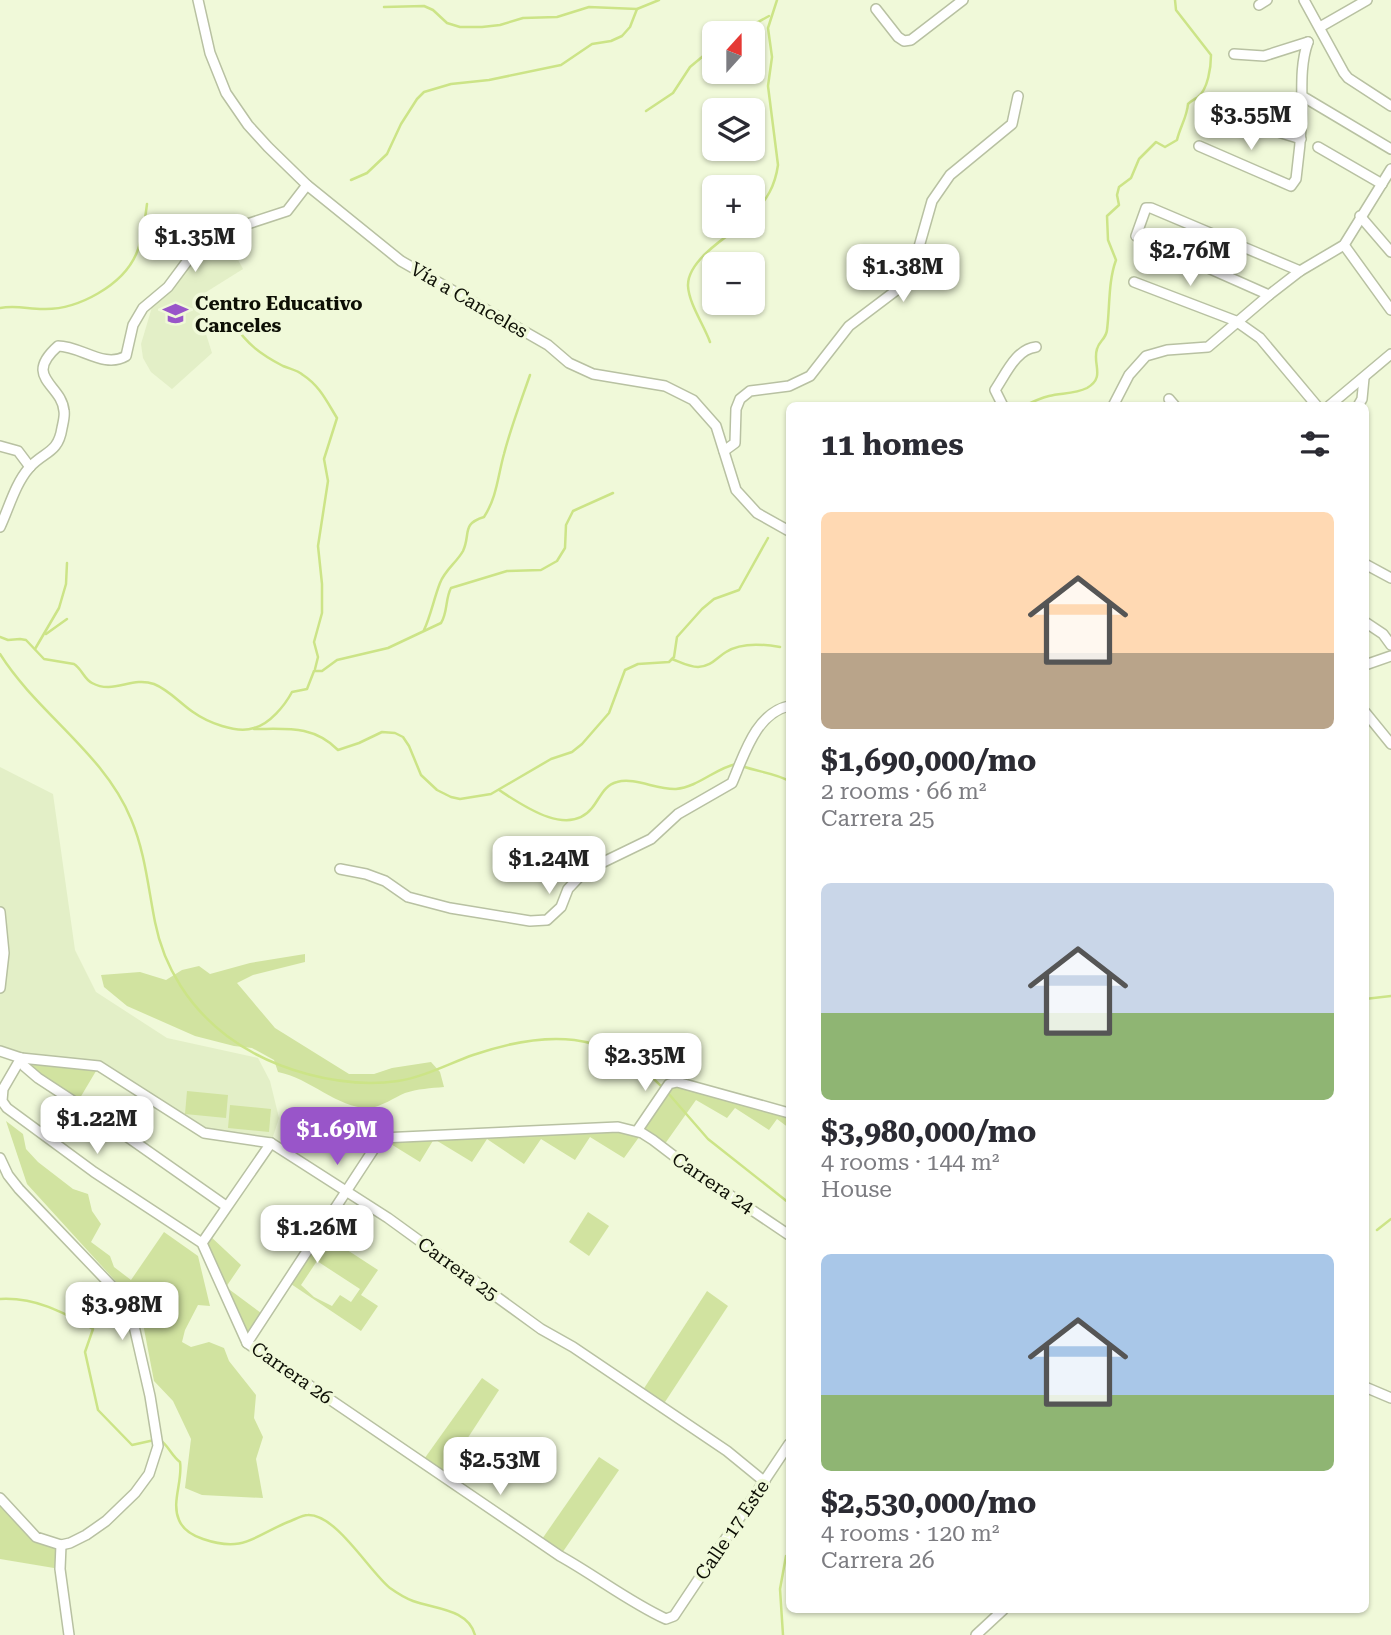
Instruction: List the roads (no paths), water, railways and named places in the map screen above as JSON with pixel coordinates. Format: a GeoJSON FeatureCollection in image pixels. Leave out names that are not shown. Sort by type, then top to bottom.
{"type":"FeatureCollection","features":[{"type":"Feature","properties":{"kind":"street","name":"Vía a Canceles"},"geometry":{"type":"LineString","coordinates":[[198,0],[210,54],[226,93],[268,148],[307,185],[401,261],[548,345],[569,363],[593,374],[665,386],[693,400],[716,426],[736,490],[757,513],[786,529]]}},
{"type":"Feature","properties":{"kind":"street"},"geometry":{"type":"LineString","coordinates":[[876,9],[904,41],[911,40],[963,0]]}},
{"type":"Feature","properties":{"kind":"street"},"geometry":{"type":"LineString","coordinates":[[1304,0],[1348,78],[1391,106]]}},
{"type":"Feature","properties":{"kind":"street"},"geometry":{"type":"LineString","coordinates":[[1320,27],[1367,0]]}},
{"type":"Feature","properties":{"kind":"street"},"geometry":{"type":"LineString","coordinates":[[1199,146],[1291,186],[1296,179],[1301,139],[1304,52],[1308,41],[1264,56],[1234,54]]}},
{"type":"Feature","properties":{"kind":"street"},"geometry":{"type":"LineString","coordinates":[[724,451],[735,443],[736,409],[740,399],[750,391],[789,386],[810,376],[849,326],[898,289],[913,268],[932,201],[950,175],[1012,124],[1018,96]]}},
{"type":"Feature","properties":{"kind":"street"},"geometry":{"type":"LineString","coordinates":[[1302,96],[1391,149]]}},
{"type":"Feature","properties":{"kind":"street"},"geometry":{"type":"LineString","coordinates":[[1230,113],[1301,139]]}},
{"type":"Feature","properties":{"kind":"street"},"geometry":{"type":"LineString","coordinates":[[1318,147],[1382,184]]}},
{"type":"Feature","properties":{"kind":"street"},"geometry":{"type":"LineString","coordinates":[[1115,402],[1129,375],[1146,356],[1167,350],[1208,347],[1236,321],[1300,271],[1343,245],[1391,169]]}},
{"type":"Feature","properties":{"kind":"street"},"geometry":{"type":"LineString","coordinates":[[0,527],[22,479],[30,467],[57,445],[61,433],[64,411],[61,400],[47,383],[43,373],[49,354],[58,346],[72,346],[104,360],[118,360],[126,356],[134,325],[143,309],[168,287],[200,244],[223,232],[287,211],[307,185]]}},
{"type":"Feature","properties":{"kind":"street"},"geometry":{"type":"LineString","coordinates":[[1269,295],[1136,236],[1148,207],[1300,271]]}},
{"type":"Feature","properties":{"kind":"street"},"geometry":{"type":"LineString","coordinates":[[1360,216],[1391,252]]}},
{"type":"Feature","properties":{"kind":"street"},"geometry":{"type":"LineString","coordinates":[[1343,245],[1391,310]]}},
{"type":"Feature","properties":{"kind":"street"},"geometry":{"type":"LineString","coordinates":[[1134,282],[1236,321],[1260,338],[1314,402]]}},
{"type":"Feature","properties":{"kind":"street"},"geometry":{"type":"LineString","coordinates":[[1001,402],[995,390],[1020,354],[1026,348],[1036,348]]}},
{"type":"Feature","properties":{"kind":"street"},"geometry":{"type":"LineString","coordinates":[[1334,402],[1391,354]]}},
{"type":"Feature","properties":{"kind":"street"},"geometry":{"type":"LineString","coordinates":[[1360,402],[1364,378]]}},
{"type":"Feature","properties":{"kind":"street"},"geometry":{"type":"LineString","coordinates":[[0,446],[18,452],[30,467]]}},
{"type":"Feature","properties":{"kind":"street"},"geometry":{"type":"LineString","coordinates":[[1369,566],[1391,578]]}},
{"type":"Feature","properties":{"kind":"street"},"geometry":{"type":"LineString","coordinates":[[1369,625],[1383,634],[1391,645]]}},
{"type":"Feature","properties":{"kind":"street"},"geometry":{"type":"LineString","coordinates":[[1369,664],[1391,656]]}},
{"type":"Feature","properties":{"kind":"street"},"geometry":{"type":"LineString","coordinates":[[340,869],[366,874],[385,881],[408,897],[450,908],[530,921],[547,920],[561,907],[568,889],[585,871],[651,839],[678,814],[732,783],[741,757],[766,718],[777,709],[786,707]]}},
{"type":"Feature","properties":{"kind":"street"},"geometry":{"type":"LineString","coordinates":[[1369,717],[1391,744]]}},
{"type":"Feature","properties":{"kind":"street"},"geometry":{"type":"LineString","coordinates":[[0,912],[4,953],[0,988]]}},
{"type":"Feature","properties":{"kind":"street","name":"Carrera 25"},"geometry":{"type":"LineString","coordinates":[[0,1051],[19,1057],[99,1066],[204,1133],[271,1143],[388,1217],[541,1329],[573,1346],[727,1451],[765,1482]]}},
{"type":"Feature","properties":{"kind":"street"},"geometry":{"type":"LineString","coordinates":[[19,1057],[24,1066],[38,1078],[226,1206]]}},
{"type":"Feature","properties":{"kind":"street"},"geometry":{"type":"LineString","coordinates":[[19,1057],[1,1097],[7,1108],[94,1172],[202,1243],[271,1143]]}},
{"type":"Feature","properties":{"kind":"street","name":"Carrera 25"},"geometry":{"type":"LineString","coordinates":[[0,1060],[19,1057]]}},
{"type":"Feature","properties":{"kind":"street"},"geometry":{"type":"LineString","coordinates":[[247,1343],[381,1138],[618,1127],[637,1131],[669,1084],[674,1083],[786,1112]]}},
{"type":"Feature","properties":{"kind":"street","name":"Carrera 24"},"geometry":{"type":"LineString","coordinates":[[637,1131],[786,1233]]}},
{"type":"Feature","properties":{"kind":"street"},"geometry":{"type":"LineString","coordinates":[[0,1158],[19,1189],[129,1304],[150,1396],[158,1447],[149,1474],[135,1493],[106,1521],[86,1535],[61,1545],[36,1537],[0,1498]]}},
{"type":"Feature","properties":{"kind":"street","name":"Carrera 26"},"geometry":{"type":"LineString","coordinates":[[202,1243],[247,1343],[560,1556],[593,1574],[649,1612],[666,1619],[674,1616]]}},
{"type":"Feature","properties":{"kind":"street"},"geometry":{"type":"LineString","coordinates":[[1369,1389],[1391,1398]]}},
{"type":"Feature","properties":{"kind":"street","name":"Calle 17 Este"},"geometry":{"type":"LineString","coordinates":[[674,1616],[786,1449]]}},
{"type":"Feature","properties":{"kind":"street"},"geometry":{"type":"LineString","coordinates":[[61,1545],[60,1569],[69,1635]]}},
{"type":"Feature","properties":{"kind":"street"},"geometry":{"type":"LineString","coordinates":[[976,1635],[1000,1613]]}},
{"type":"Feature","properties":{"kind":"waterway"},"geometry":{"type":"LineString","coordinates":[[384,7],[424,6],[433,10],[447,23],[460,27],[482,27],[523,18],[557,17],[589,7],[637,9],[659,0]]}},
{"type":"Feature","properties":{"kind":"waterway"},"geometry":{"type":"LineString","coordinates":[[765,199],[775,180],[778,165],[768,86],[772,57],[768,28],[777,0]]}},
{"type":"Feature","properties":{"kind":"waterway"},"geometry":{"type":"LineString","coordinates":[[1032,402],[1082,390],[1096,379],[1096,355],[1106,333],[1110,286],[1116,260],[1108,240],[1107,216],[1119,205],[1119,187],[1131,178],[1139,159],[1156,142],[1165,147],[1177,140],[1188,104],[1198,97],[1207,83],[1211,55],[1176,10],[1175,0]]}},
{"type":"Feature","properties":{"kind":"waterway"},"geometry":{"type":"LineString","coordinates":[[351,180],[367,173],[387,154],[401,124],[424,92],[451,84],[489,80],[561,65],[592,44],[622,36],[630,27],[637,9]]}},
{"type":"Feature","properties":{"kind":"waterway"},"geometry":{"type":"LineString","coordinates":[[760,21],[769,16]]}},
{"type":"Feature","properties":{"kind":"waterway"},"geometry":{"type":"LineString","coordinates":[[646,111],[673,93],[690,67],[702,57]]}},
{"type":"Feature","properties":{"kind":"waterway"},"geometry":{"type":"LineString","coordinates":[[0,308],[57,308],[85,300],[111,285],[131,264],[137,252],[147,204]]}},
{"type":"Feature","properties":{"kind":"waterway"},"geometry":{"type":"LineString","coordinates":[[710,342],[691,300],[689,277],[700,260],[724,238]]}},
{"type":"Feature","properties":{"kind":"waterway"},"geometry":{"type":"LineString","coordinates":[[233,323],[243,337],[261,353],[309,379],[337,418],[324,459],[328,481],[318,546],[322,613],[314,642],[318,657],[315,669]]}},
{"type":"Feature","properties":{"kind":"waterway"},"geometry":{"type":"LineString","coordinates":[[424,630],[440,583],[463,551],[469,526],[484,517],[492,502],[510,434],[530,375]]}},
{"type":"Feature","properties":{"kind":"waterway"},"geometry":{"type":"LineString","coordinates":[[0,637],[26,640],[44,659],[74,664],[89,681],[100,686],[138,682],[154,684],[206,720],[230,728],[254,728],[271,718],[292,692],[307,689],[314,671],[322,671],[337,660],[388,648],[441,623],[451,588],[507,571],[541,570],[557,561],[565,548],[566,525],[573,511],[613,493]]}},
{"type":"Feature","properties":{"kind":"waterway"},"geometry":{"type":"LineString","coordinates":[[254,729],[309,732],[338,750],[382,732],[395,733],[403,737],[421,775],[437,790],[460,799],[491,794],[551,759],[572,752],[582,744],[609,713],[625,670],[638,664],[669,662],[674,657],[677,637],[702,609],[714,599],[739,590],[768,538]]}},
{"type":"Feature","properties":{"kind":"waterway"},"geometry":{"type":"LineString","coordinates":[[35,649],[59,608],[66,584],[67,563]]}},
{"type":"Feature","properties":{"kind":"waterway"},"geometry":{"type":"LineString","coordinates":[[46,634],[67,619]]}},
{"type":"Feature","properties":{"kind":"waterway"},"geometry":{"type":"LineString","coordinates":[[672,659],[698,667],[745,645],[780,647]]}},
{"type":"Feature","properties":{"kind":"waterway"},"geometry":{"type":"LineString","coordinates":[[0,654],[32,695],[87,753],[119,795],[140,844],[159,939],[172,971],[201,1013],[245,1048],[308,1074],[376,1083],[417,1077],[473,1055],[526,1041],[574,1040],[598,1045],[620,1054],[663,1088]]}},
{"type":"Feature","properties":{"kind":"waterway"},"geometry":{"type":"LineString","coordinates":[[499,790],[545,816],[571,820],[592,808],[605,789],[617,782],[631,781],[661,788],[684,788],[736,764]]}},
{"type":"Feature","properties":{"kind":"waterway"},"geometry":{"type":"LineString","coordinates":[[742,766],[786,780]]}},
{"type":"Feature","properties":{"kind":"waterway"},"geometry":{"type":"LineString","coordinates":[[1369,999],[1391,996]]}},
{"type":"Feature","properties":{"kind":"waterway"},"geometry":{"type":"LineString","coordinates":[[668,1093],[708,1139],[786,1201]]}},
{"type":"Feature","properties":{"kind":"waterway"},"geometry":{"type":"LineString","coordinates":[[1377,1230],[1391,1219]]}},
{"type":"Feature","properties":{"kind":"waterway"},"geometry":{"type":"LineString","coordinates":[[0,1299],[37,1303],[93,1329],[85,1352],[98,1410],[132,1445],[159,1439],[180,1462],[176,1506],[181,1524],[189,1532],[217,1543],[239,1543],[303,1516],[319,1517],[341,1533],[390,1588],[413,1601],[458,1615],[471,1626],[475,1635]]}},
{"type":"Feature","properties":{"kind":"waterway"},"geometry":{"type":"LineString","coordinates":[[783,1635],[780,1589],[786,1556]]}},
{"type":"Feature","properties":{"kind":"place","name":"Centro Educativo Canceles"},"geometry":{"type":"Point","coordinates":[175,314]}}]}
